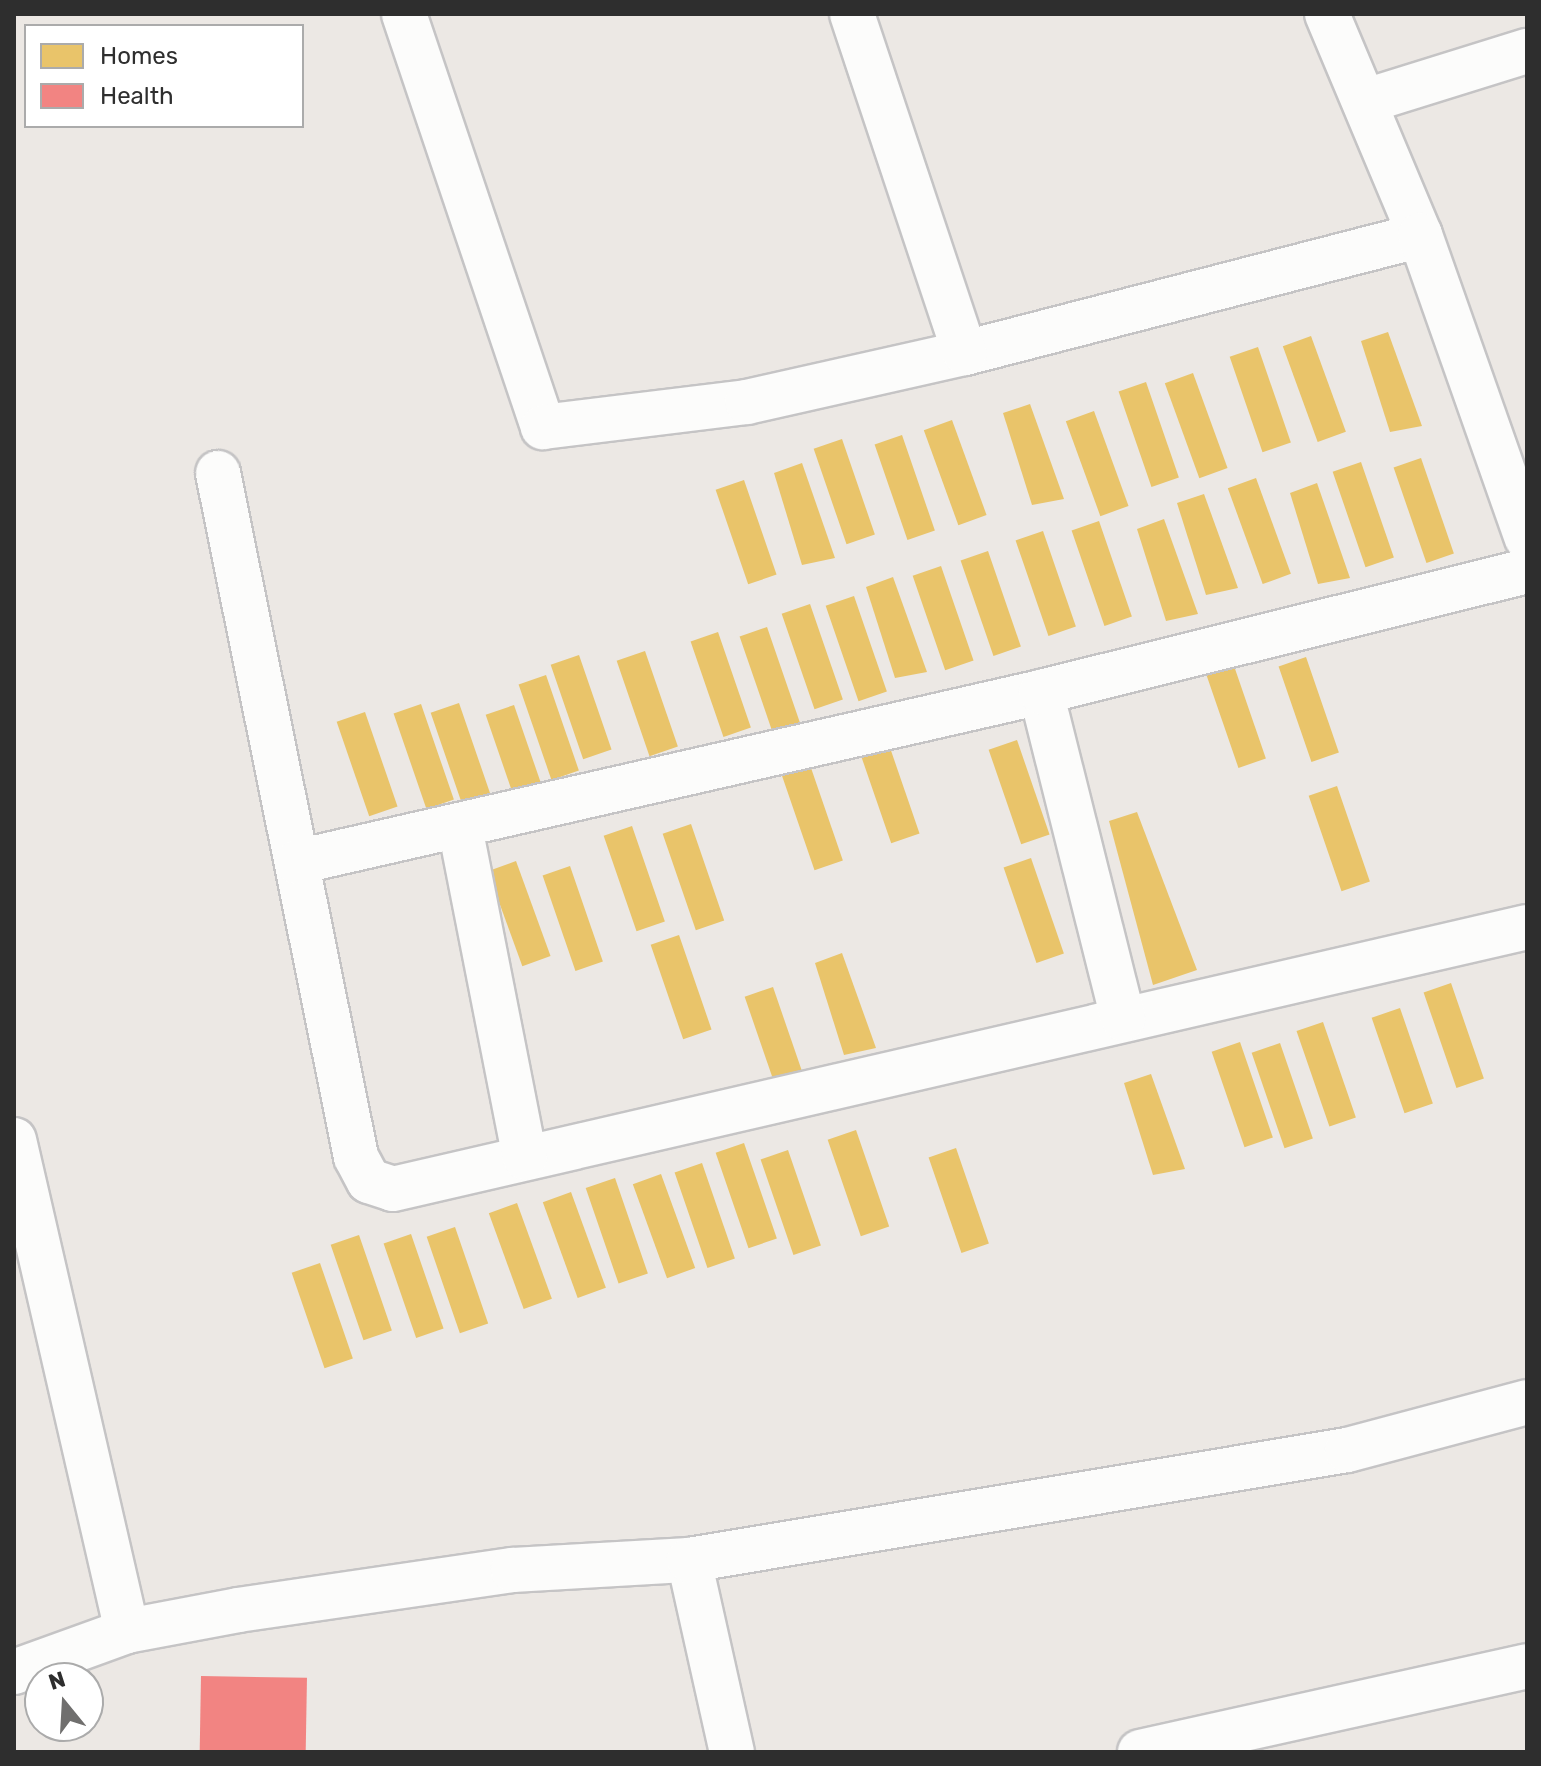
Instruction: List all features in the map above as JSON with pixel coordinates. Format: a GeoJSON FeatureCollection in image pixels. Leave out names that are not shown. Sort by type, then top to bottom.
{"type":"FeatureCollection","features":[{"type":"Feature","properties":{"kind":"street"},"geometry":{"type":"LineString","coordinates":[[404,14],[543,427],[747,402],[965,353],[1420,235]]}},
{"type":"Feature","properties":{"kind":"street"},"geometry":{"type":"LineString","coordinates":[[852,14],[965,353]]}},
{"type":"Feature","properties":{"kind":"street"},"geometry":{"type":"LineString","coordinates":[[1327,14],[1420,235],[1527,538]]}},
{"type":"Feature","properties":{"kind":"street"},"geometry":{"type":"LineString","coordinates":[[1366,101],[1527,51]]}},
{"type":"Feature","properties":{"kind":"street"},"geometry":{"type":"LineString","coordinates":[[218,473],[356,1157],[369,1181],[393,1189],[1014,1049],[1123,1019],[1527,927]]}},
{"type":"Feature","properties":{"kind":"street"},"geometry":{"type":"LineString","coordinates":[[297,862],[1041,692],[1527,571]]}},
{"type":"Feature","properties":{"kind":"street"},"geometry":{"type":"LineString","coordinates":[[1041,692],[1123,1019]]}},
{"type":"Feature","properties":{"kind":"street"},"geometry":{"type":"LineString","coordinates":[[460,827],[525,1158]]}},
{"type":"Feature","properties":{"kind":"street"},"geometry":{"type":"LineString","coordinates":[[14,1140],[127,1631]]}},
{"type":"Feature","properties":{"kind":"street"},"geometry":{"type":"LineString","coordinates":[[14,1672],[127,1631],[513,1570],[689,1560],[1347,1450],[1527,1402]]}},
{"type":"Feature","properties":{"kind":"street"},"geometry":{"type":"LineString","coordinates":[[689,1560],[732,1752]]}},
{"type":"Feature","properties":{"kind":"street"},"geometry":{"type":"LineString","coordinates":[[1140,1752],[1527,1666]]}},
{"type":"Feature","properties":{"kind":"building: Homes"},"geometry":{"type":"Polygon","coordinates":[[[1388,332],[1422,426],[1390,432],[1361,341],[1388,332]]]}},
{"type":"Feature","properties":{"kind":"building: Homes"},"geometry":{"type":"Polygon","coordinates":[[[1311,336],[1346,432],[1318,442],[1283,346],[1311,336]]]}},
{"type":"Feature","properties":{"kind":"building: Homes"},"geometry":{"type":"Polygon","coordinates":[[[1258,347],[1291,442],[1263,452],[1230,357],[1258,347]]]}},
{"type":"Feature","properties":{"kind":"building: Homes"},"geometry":{"type":"Polygon","coordinates":[[[1193,373],[1228,468],[1199,478],[1165,383],[1193,373]]]}},
{"type":"Feature","properties":{"kind":"building: Homes"},"geometry":{"type":"Polygon","coordinates":[[[1146,382],[1179,477],[1151,487],[1119,391],[1146,382]]]}},
{"type":"Feature","properties":{"kind":"building: Homes"},"geometry":{"type":"Polygon","coordinates":[[[1030,404],[1064,499],[1032,505],[1003,413],[1030,404]]]}},
{"type":"Feature","properties":{"kind":"building: Homes"},"geometry":{"type":"Polygon","coordinates":[[[1094,411],[1129,506],[1100,516],[1066,421],[1094,411]]]}},
{"type":"Feature","properties":{"kind":"building: Homes"},"geometry":{"type":"Polygon","coordinates":[[[952,420],[987,515],[958,525],[924,430],[952,420]]]}},
{"type":"Feature","properties":{"kind":"building: Homes"},"geometry":{"type":"Polygon","coordinates":[[[902,435],[935,530],[907,540],[875,444],[902,435]]]}},
{"type":"Feature","properties":{"kind":"building: Homes"},"geometry":{"type":"Polygon","coordinates":[[[842,439],[875,534],[847,544],[814,449],[842,439]]]}},
{"type":"Feature","properties":{"kind":"building: Homes"},"geometry":{"type":"Polygon","coordinates":[[[1421,458],[1454,553],[1426,563],[1394,467],[1421,458]]]}},
{"type":"Feature","properties":{"kind":"building: Homes"},"geometry":{"type":"Polygon","coordinates":[[[1361,462],[1394,557],[1366,567],[1333,472],[1361,462]]]}},
{"type":"Feature","properties":{"kind":"building: Homes"},"geometry":{"type":"Polygon","coordinates":[[[802,463],[835,558],[802,565],[774,473],[802,463]]]}},
{"type":"Feature","properties":{"kind":"building: Homes"},"geometry":{"type":"Polygon","coordinates":[[[1256,478],[1291,574],[1263,584],[1228,488],[1256,478]]]}},
{"type":"Feature","properties":{"kind":"building: Homes"},"geometry":{"type":"Polygon","coordinates":[[[744,480],[777,575],[748,584],[716,490],[744,480]]]}},
{"type":"Feature","properties":{"kind":"building: Homes"},"geometry":{"type":"Polygon","coordinates":[[[1317,483],[1350,578],[1318,584],[1290,493],[1317,483]]]}},
{"type":"Feature","properties":{"kind":"building: Homes"},"geometry":{"type":"Polygon","coordinates":[[[1204,494],[1238,588],[1206,595],[1177,503],[1204,494]]]}},
{"type":"Feature","properties":{"kind":"building: Homes"},"geometry":{"type":"Polygon","coordinates":[[[1164,519],[1198,614],[1166,621],[1137,529],[1164,519]]]}},
{"type":"Feature","properties":{"kind":"building: Homes"},"geometry":{"type":"Polygon","coordinates":[[[1099,521],[1132,616],[1104,626],[1072,530],[1099,521]]]}},
{"type":"Feature","properties":{"kind":"building: Homes"},"geometry":{"type":"Polygon","coordinates":[[[1043,531],[1076,626],[1048,636],[1016,540],[1043,531]]]}},
{"type":"Feature","properties":{"kind":"building: Homes"},"geometry":{"type":"Polygon","coordinates":[[[988,551],[1021,646],[993,656],[961,560],[988,551]]]}},
{"type":"Feature","properties":{"kind":"building: Homes"},"geometry":{"type":"Polygon","coordinates":[[[941,566],[974,661],[945,670],[913,576],[941,566]]]}},
{"type":"Feature","properties":{"kind":"building: Homes"},"geometry":{"type":"Polygon","coordinates":[[[893,577],[927,672],[895,678],[866,587],[893,577]]]}},
{"type":"Feature","properties":{"kind":"building: Homes"},"geometry":{"type":"Polygon","coordinates":[[[854,596],[887,691],[859,701],[826,606],[854,596]]]}},
{"type":"Feature","properties":{"kind":"building: Homes"},"geometry":{"type":"Polygon","coordinates":[[[810,604],[843,699],[815,709],[782,614],[810,604]]]}},
{"type":"Feature","properties":{"kind":"building: Homes"},"geometry":{"type":"Polygon","coordinates":[[[767,627],[800,722],[772,732],[740,636],[767,627]]]}},
{"type":"Feature","properties":{"kind":"building: Homes"},"geometry":{"type":"Polygon","coordinates":[[[718,632],[751,727],[723,737],[691,641],[718,632]]]}},
{"type":"Feature","properties":{"kind":"building: Homes"},"geometry":{"type":"Polygon","coordinates":[[[645,651],[678,746],[650,756],[617,661],[645,651]]]}},
{"type":"Feature","properties":{"kind":"building: Homes"},"geometry":{"type":"Polygon","coordinates":[[[579,655],[612,750],[583,759],[551,665],[579,655]]]}},
{"type":"Feature","properties":{"kind":"building: Homes"},"geometry":{"type":"Polygon","coordinates":[[[1306,657],[1339,752],[1311,762],[1279,666],[1306,657]]]}},
{"type":"Feature","properties":{"kind":"building: Homes"},"geometry":{"type":"Polygon","coordinates":[[[1233,663],[1266,758],[1238,768],[1206,672],[1233,663]]]}},
{"type":"Feature","properties":{"kind":"building: Homes"},"geometry":{"type":"Polygon","coordinates":[[[546,675],[579,770],[551,780],[519,684],[546,675]]]}},
{"type":"Feature","properties":{"kind":"building: Homes"},"geometry":{"type":"Polygon","coordinates":[[[459,703],[492,798],[463,807],[431,713],[459,703]]]}},
{"type":"Feature","properties":{"kind":"building: Homes"},"geometry":{"type":"Polygon","coordinates":[[[421,704],[454,799],[426,809],[394,713],[421,704]]]}},
{"type":"Feature","properties":{"kind":"building: Homes"},"geometry":{"type":"Polygon","coordinates":[[[514,705],[547,800],[519,810],[486,715],[514,705]]]}},
{"type":"Feature","properties":{"kind":"building: Homes"},"geometry":{"type":"Polygon","coordinates":[[[365,712],[398,807],[369,816],[337,722],[365,712]]]}},
{"type":"Feature","properties":{"kind":"building: Homes"},"geometry":{"type":"Polygon","coordinates":[[[887,739],[920,834],[891,843],[859,749],[887,739]]]}},
{"type":"Feature","properties":{"kind":"building: Homes"},"geometry":{"type":"Polygon","coordinates":[[[1017,740],[1050,835],[1021,844],[989,750],[1017,740]]]}},
{"type":"Feature","properties":{"kind":"building: Homes"},"geometry":{"type":"Polygon","coordinates":[[[810,765],[843,860],[815,870],[782,775],[810,765]]]}},
{"type":"Feature","properties":{"kind":"building: Homes"},"geometry":{"type":"Polygon","coordinates":[[[1337,786],[1370,881],[1342,891],[1309,796],[1337,786]]]}},
{"type":"Feature","properties":{"kind":"building: Homes"},"geometry":{"type":"Polygon","coordinates":[[[1137,812],[1197,970],[1153,985],[1109,821],[1137,812]]]}},
{"type":"Feature","properties":{"kind":"building: Homes"},"geometry":{"type":"Polygon","coordinates":[[[691,824],[724,920],[696,930],[663,834],[691,824]]]}},
{"type":"Feature","properties":{"kind":"building: Homes"},"geometry":{"type":"Polygon","coordinates":[[[632,826],[665,921],[637,931],[604,836],[632,826]]]}},
{"type":"Feature","properties":{"kind":"building: Homes"},"geometry":{"type":"Polygon","coordinates":[[[1031,858],[1064,953],[1036,963],[1004,867],[1031,858]]]}},
{"type":"Feature","properties":{"kind":"building: Homes"},"geometry":{"type":"Polygon","coordinates":[[[516,861],[551,956],[522,966],[488,871],[516,861]]]}},
{"type":"Feature","properties":{"kind":"building: Homes"},"geometry":{"type":"Polygon","coordinates":[[[570,866],[603,961],[575,971],[543,875],[570,866]]]}},
{"type":"Feature","properties":{"kind":"building: Homes"},"geometry":{"type":"Polygon","coordinates":[[[679,935],[712,1030],[683,1039],[651,945],[679,935]]]}},
{"type":"Feature","properties":{"kind":"building: Homes"},"geometry":{"type":"Polygon","coordinates":[[[842,953],[876,1048],[844,1055],[815,963],[842,953]]]}},
{"type":"Feature","properties":{"kind":"building: Homes"},"geometry":{"type":"Polygon","coordinates":[[[1451,983],[1484,1078],[1456,1088],[1424,992],[1451,983]]]}},
{"type":"Feature","properties":{"kind":"building: Homes"},"geometry":{"type":"Polygon","coordinates":[[[773,987],[806,1082],[777,1091],[745,997],[773,987]]]}},
{"type":"Feature","properties":{"kind":"building: Homes"},"geometry":{"type":"Polygon","coordinates":[[[1400,1008],[1433,1103],[1405,1113],[1372,1018],[1400,1008]]]}},
{"type":"Feature","properties":{"kind":"building: Homes"},"geometry":{"type":"Polygon","coordinates":[[[1323,1022],[1356,1117],[1329,1127],[1297,1031],[1323,1022]]]}},
{"type":"Feature","properties":{"kind":"building: Homes"},"geometry":{"type":"Polygon","coordinates":[[[1240,1042],[1273,1137],[1245,1147],[1212,1052],[1240,1042]]]}},
{"type":"Feature","properties":{"kind":"building: Homes"},"geometry":{"type":"Polygon","coordinates":[[[1280,1043],[1313,1138],[1285,1148],[1252,1053],[1280,1043]]]}},
{"type":"Feature","properties":{"kind":"building: Homes"},"geometry":{"type":"Polygon","coordinates":[[[1151,1074],[1185,1169],[1153,1175],[1124,1083],[1151,1074]]]}},
{"type":"Feature","properties":{"kind":"building: Homes"},"geometry":{"type":"Polygon","coordinates":[[[856,1130],[889,1226],[861,1236],[828,1140],[856,1130]]]}},
{"type":"Feature","properties":{"kind":"building: Homes"},"geometry":{"type":"Polygon","coordinates":[[[744,1143],[777,1238],[749,1248],[716,1153],[744,1143]]]}},
{"type":"Feature","properties":{"kind":"building: Homes"},"geometry":{"type":"Polygon","coordinates":[[[956,1148],[989,1243],[961,1253],[929,1157],[956,1148]]]}},
{"type":"Feature","properties":{"kind":"building: Homes"},"geometry":{"type":"Polygon","coordinates":[[[788,1150],[821,1245],[793,1255],[761,1159],[788,1150]]]}},
{"type":"Feature","properties":{"kind":"building: Homes"},"geometry":{"type":"Polygon","coordinates":[[[702,1163],[735,1258],[707,1268],[675,1172],[702,1163]]]}},
{"type":"Feature","properties":{"kind":"building: Homes"},"geometry":{"type":"Polygon","coordinates":[[[661,1174],[695,1268],[667,1278],[633,1184],[661,1174]]]}},
{"type":"Feature","properties":{"kind":"building: Homes"},"geometry":{"type":"Polygon","coordinates":[[[615,1178],[648,1273],[619,1284],[586,1188],[615,1178]]]}},
{"type":"Feature","properties":{"kind":"building: Homes"},"geometry":{"type":"Polygon","coordinates":[[[571,1192],[606,1288],[578,1298],[543,1202],[571,1192]]]}},
{"type":"Feature","properties":{"kind":"building: Homes"},"geometry":{"type":"Polygon","coordinates":[[[517,1203],[552,1299],[524,1309],[489,1213],[517,1203]]]}},
{"type":"Feature","properties":{"kind":"building: Homes"},"geometry":{"type":"Polygon","coordinates":[[[455,1227],[488,1323],[460,1333],[427,1237],[455,1227]]]}},
{"type":"Feature","properties":{"kind":"building: Homes"},"geometry":{"type":"Polygon","coordinates":[[[411,1234],[444,1329],[416,1338],[384,1243],[411,1234]]]}},
{"type":"Feature","properties":{"kind":"building: Homes"},"geometry":{"type":"Polygon","coordinates":[[[359,1235],[392,1330],[364,1340],[331,1245],[359,1235]]]}},
{"type":"Feature","properties":{"kind":"building: Homes"},"geometry":{"type":"Polygon","coordinates":[[[320,1263],[353,1358],[325,1368],[292,1273],[320,1263]]]}},
{"type":"Feature","properties":{"kind":"building: Health"},"geometry":{"type":"Polygon","coordinates":[[[201,1676],[307,1678],[306,1752],[200,1752],[201,1676]]]}}]}
